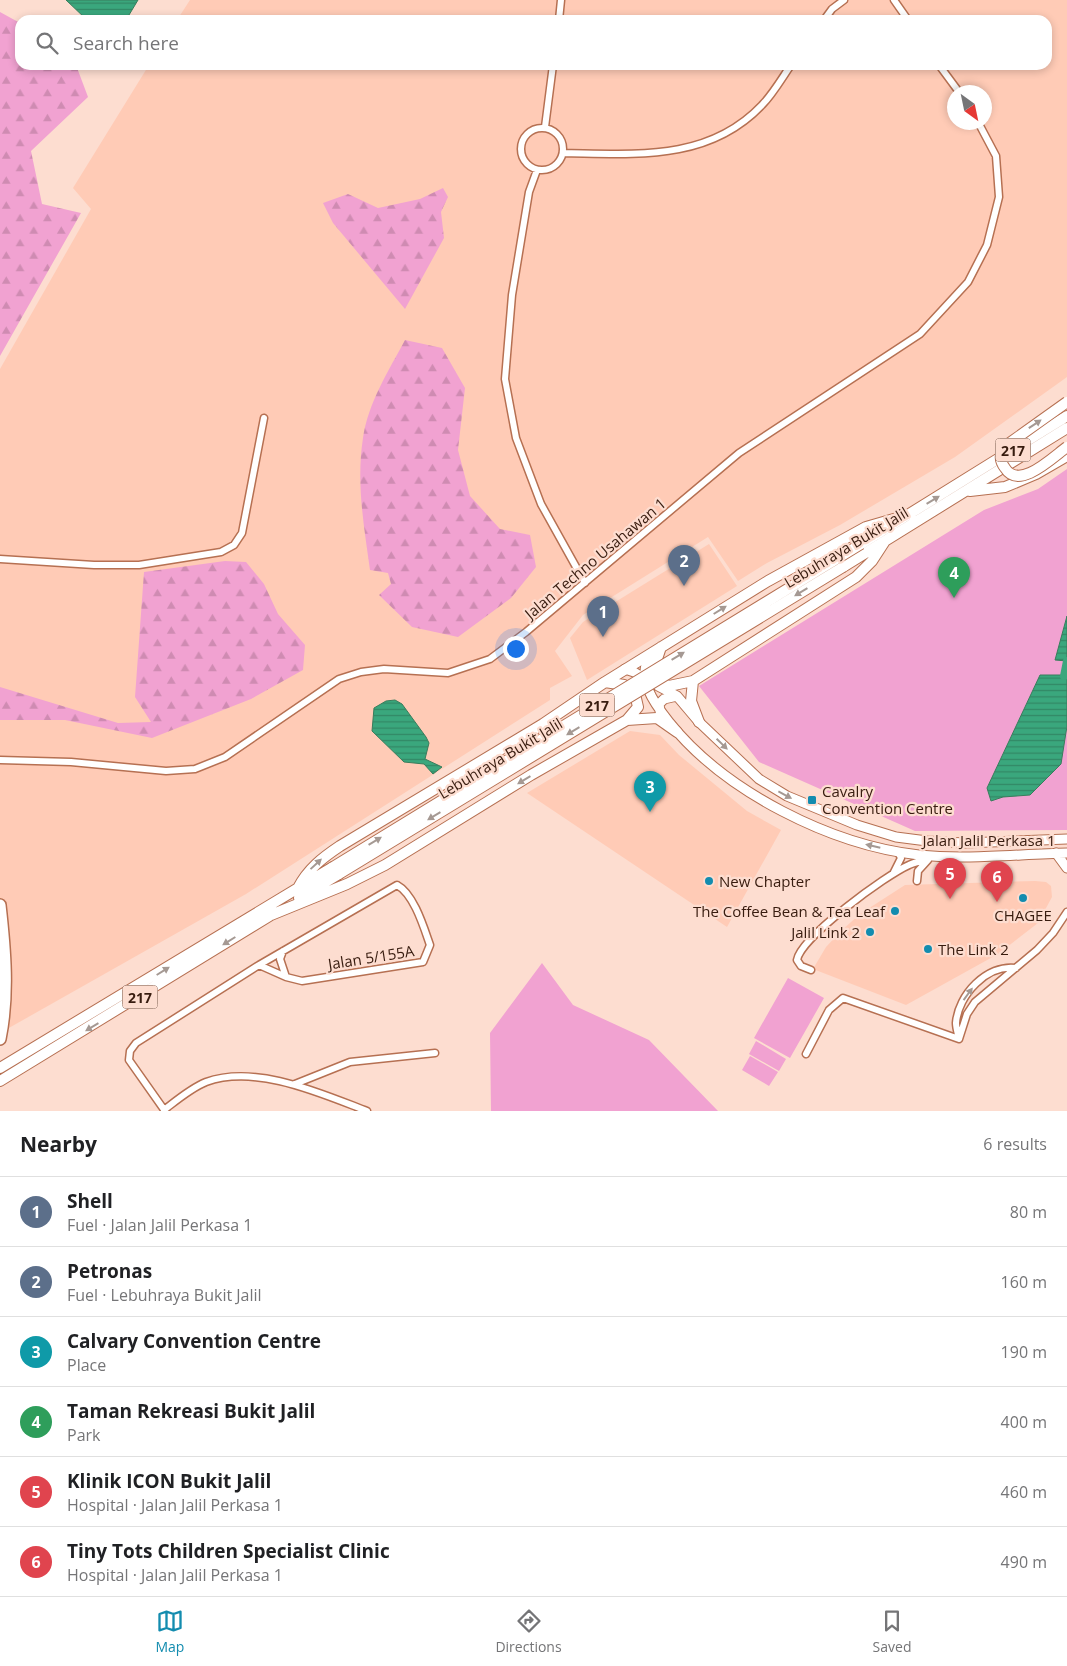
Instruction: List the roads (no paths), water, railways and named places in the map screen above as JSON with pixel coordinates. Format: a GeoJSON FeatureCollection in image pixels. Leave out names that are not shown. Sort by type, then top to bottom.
{"type":"FeatureCollection","features":[{"type":"Feature","properties":{"kind":"highway"},"geometry":{"type":"LineString","coordinates":[[1067,402],[1004,447],[1000,454],[1007,471],[1013,475],[1026,475],[1067,447]]}},
{"type":"Feature","properties":{"kind":"highway","name":"Lebuhraya Bukit Jalil"},"geometry":{"type":"LineString","coordinates":[[2,1072],[271,915],[336,870],[1067,416]]}},
{"type":"Feature","properties":{"kind":"highway","name":"Lebuhraya Bukit Jalil"},"geometry":{"type":"LineString","coordinates":[[2,1072],[298,888],[336,870],[885,541],[1067,428]]}},
{"type":"Feature","properties":{"kind":"highway"},"geometry":{"type":"LineString","coordinates":[[966,492],[1005,487],[1036,474],[1067,456]]}},
{"type":"Feature","properties":{"kind":"highway"},"geometry":{"type":"LineString","coordinates":[[298,888],[304,876],[318,861],[340,846],[535,729],[625,669],[768,580],[866,527],[911,514]]}},
{"type":"Feature","properties":{"kind":"highway"},"geometry":{"type":"LineString","coordinates":[[661,647],[654,668],[657,681],[669,686],[693,681],[856,577],[872,561],[885,541]]}},
{"type":"Feature","properties":{"kind":"highway"},"geometry":{"type":"LineString","coordinates":[[693,681],[691,701],[698,722]]}},
{"type":"Feature","properties":{"kind":"highway"},"geometry":{"type":"LineString","coordinates":[[271,915],[346,884],[385,864],[531,775],[627,720],[638,707],[635,694],[624,685],[605,682]]}},
{"type":"Feature","properties":{"kind":"highway"},"geometry":{"type":"LineString","coordinates":[[627,720],[657,718],[677,732]]}},
{"type":"Feature","properties":{"kind":"highway"},"geometry":{"type":"LineString","coordinates":[[0,906],[5,965],[5,999],[0,1038]]}},
{"type":"Feature","properties":{"kind":"highway"},"geometry":{"type":"LineString","coordinates":[[0,1087],[2,1072]]}},
{"type":"Feature","properties":{"kind":"main road","name":"Jalan Jalil Perkasa 1"},"geometry":{"type":"LineString","coordinates":[[650,655],[644,665],[649,694],[677,732],[724,774],[796,819],[850,840],[898,852],[938,856],[1067,853]]}},
{"type":"Feature","properties":{"kind":"main road","name":"Jalan Jalil Perkasa 1"},"geometry":{"type":"LineString","coordinates":[[625,669],[677,696],[698,722],[745,767],[769,786],[787,796],[857,825],[896,836],[927,841],[964,843],[1064,840]]}},
{"type":"Feature","properties":{"kind":"main road"},"geometry":{"type":"LineString","coordinates":[[660,711],[661,701],[677,696]]}},
{"type":"Feature","properties":{"kind":"main road"},"geometry":{"type":"LineString","coordinates":[[1056,853],[1067,868]]}},
{"type":"Feature","properties":{"kind":"street"},"geometry":{"type":"LineString","coordinates":[[560,15],[561,0]]}},
{"type":"Feature","properties":{"kind":"street"},"geometry":{"type":"LineString","coordinates":[[828,15],[844,0]]}},
{"type":"Feature","properties":{"kind":"street"},"geometry":{"type":"LineString","coordinates":[[894,0],[904,15]]}},
{"type":"Feature","properties":{"kind":"street"},"geometry":{"type":"LineString","coordinates":[[545,128],[552,70]]}},
{"type":"Feature","properties":{"kind":"street"},"geometry":{"type":"LineString","coordinates":[[563,153],[657,153],[689,148],[726,134],[762,105],[787,70]]}},
{"type":"Feature","properties":{"kind":"street"},"geometry":{"type":"LineString","coordinates":[[943,70],[954,85]]}},
{"type":"Feature","properties":{"kind":"street"},"geometry":{"type":"LineString","coordinates":[[545,128],[558,134],[562,139],[563,153],[556,165],[544,170],[537,170],[525,162],[520,148],[526,135],[531,130],[545,128]]}},
{"type":"Feature","properties":{"kind":"street","name":"Jalan Techno Usahawan 1"},"geometry":{"type":"LineString","coordinates":[[0,760],[71,762],[166,772],[195,769],[211,764],[284,719],[339,679],[361,672],[384,669],[448,673],[490,659],[585,583],[739,453],[775,427],[920,334],[968,282],[987,245],[999,197],[996,156],[982,130]]}},
{"type":"Feature","properties":{"kind":"street"},"geometry":{"type":"LineString","coordinates":[[537,170],[529,192],[512,296],[505,379],[516,438],[541,504],[585,583]]}},
{"type":"Feature","properties":{"kind":"street"},"geometry":{"type":"LineString","coordinates":[[0,558],[94,565],[139,565],[221,552],[234,545],[242,533],[264,418]]}},
{"type":"Feature","properties":{"kind":"street"},"geometry":{"type":"LineString","coordinates":[[894,873],[901,858],[898,852]]}},
{"type":"Feature","properties":{"kind":"street"},"geometry":{"type":"LineString","coordinates":[[811,970],[801,966],[797,960],[798,956],[808,942],[856,898],[908,865],[938,856]]}},
{"type":"Feature","properties":{"kind":"street"},"geometry":{"type":"LineString","coordinates":[[918,881],[918,871],[927,860]]}},
{"type":"Feature","properties":{"kind":"street","name":"Jalan 5/155A"},"geometry":{"type":"LineString","coordinates":[[165,1110],[129,1060],[130,1051],[136,1043],[259,965],[397,885],[403,888],[420,918],[430,945],[423,962],[302,981],[286,977],[259,965]]}},
{"type":"Feature","properties":{"kind":"street"},"geometry":{"type":"LineString","coordinates":[[959,1040],[967,1014],[975,1002],[1016,968],[1053,933],[1067,912]]}},
{"type":"Feature","properties":{"kind":"street"},"geometry":{"type":"LineString","coordinates":[[283,951],[280,959],[286,977]]}},
{"type":"Feature","properties":{"kind":"street"},"geometry":{"type":"LineString","coordinates":[[959,1040],[956,1024],[959,1010],[966,995],[980,979],[1005,967],[1016,968]]}},
{"type":"Feature","properties":{"kind":"street"},"geometry":{"type":"LineString","coordinates":[[806,1054],[829,1010],[843,998],[959,1040]]}},
{"type":"Feature","properties":{"kind":"street"},"geometry":{"type":"LineString","coordinates":[[295,1084],[350,1062],[435,1053]]}},
{"type":"Feature","properties":{"kind":"street"},"geometry":{"type":"LineString","coordinates":[[165,1110],[206,1083],[223,1078],[257,1078],[295,1084],[367,1111]]}},
{"type":"Feature","properties":{"kind":"waterway"},"geometry":{"type":"LineString","coordinates":[[1064,676],[1067,661]]}},
{"type":"Feature","properties":{"kind":"place","name":"Petronas"},"geometry":{"type":"Point","coordinates":[684,586]}},
{"type":"Feature","properties":{"kind":"place","name":"Taman Rekreasi Bukit Jalil"},"geometry":{"type":"Point","coordinates":[954,598]}},
{"type":"Feature","properties":{"kind":"place","name":"Shell"},"geometry":{"type":"Point","coordinates":[603,637]}},
{"type":"Feature","properties":{"kind":"place","name":"Cavalry Convention Centre"},"geometry":{"type":"Point","coordinates":[812,800]}},
{"type":"Feature","properties":{"kind":"place","name":"Calvary Convention Centre"},"geometry":{"type":"Point","coordinates":[650,812]}},
{"type":"Feature","properties":{"kind":"place","name":"New Chapter"},"geometry":{"type":"Point","coordinates":[709,881]}},
{"type":"Feature","properties":{"kind":"place","name":"CHAGEE"},"geometry":{"type":"Point","coordinates":[1023,898]}},
{"type":"Feature","properties":{"kind":"place","name":"Klinik ICON Bukit Jalil"},"geometry":{"type":"Point","coordinates":[950,899]}},
{"type":"Feature","properties":{"kind":"place","name":"Tiny Tots Children Specialist Clinic"},"geometry":{"type":"Point","coordinates":[997,902]}},
{"type":"Feature","properties":{"kind":"place","name":"The Coffee Bean & Tea Leaf"},"geometry":{"type":"Point","coordinates":[895,911]}},
{"type":"Feature","properties":{"kind":"place","name":"Jalil Link 2"},"geometry":{"type":"Point","coordinates":[870,932]}},
{"type":"Feature","properties":{"kind":"place","name":"The Link 2"},"geometry":{"type":"Point","coordinates":[928,949]}}]}
